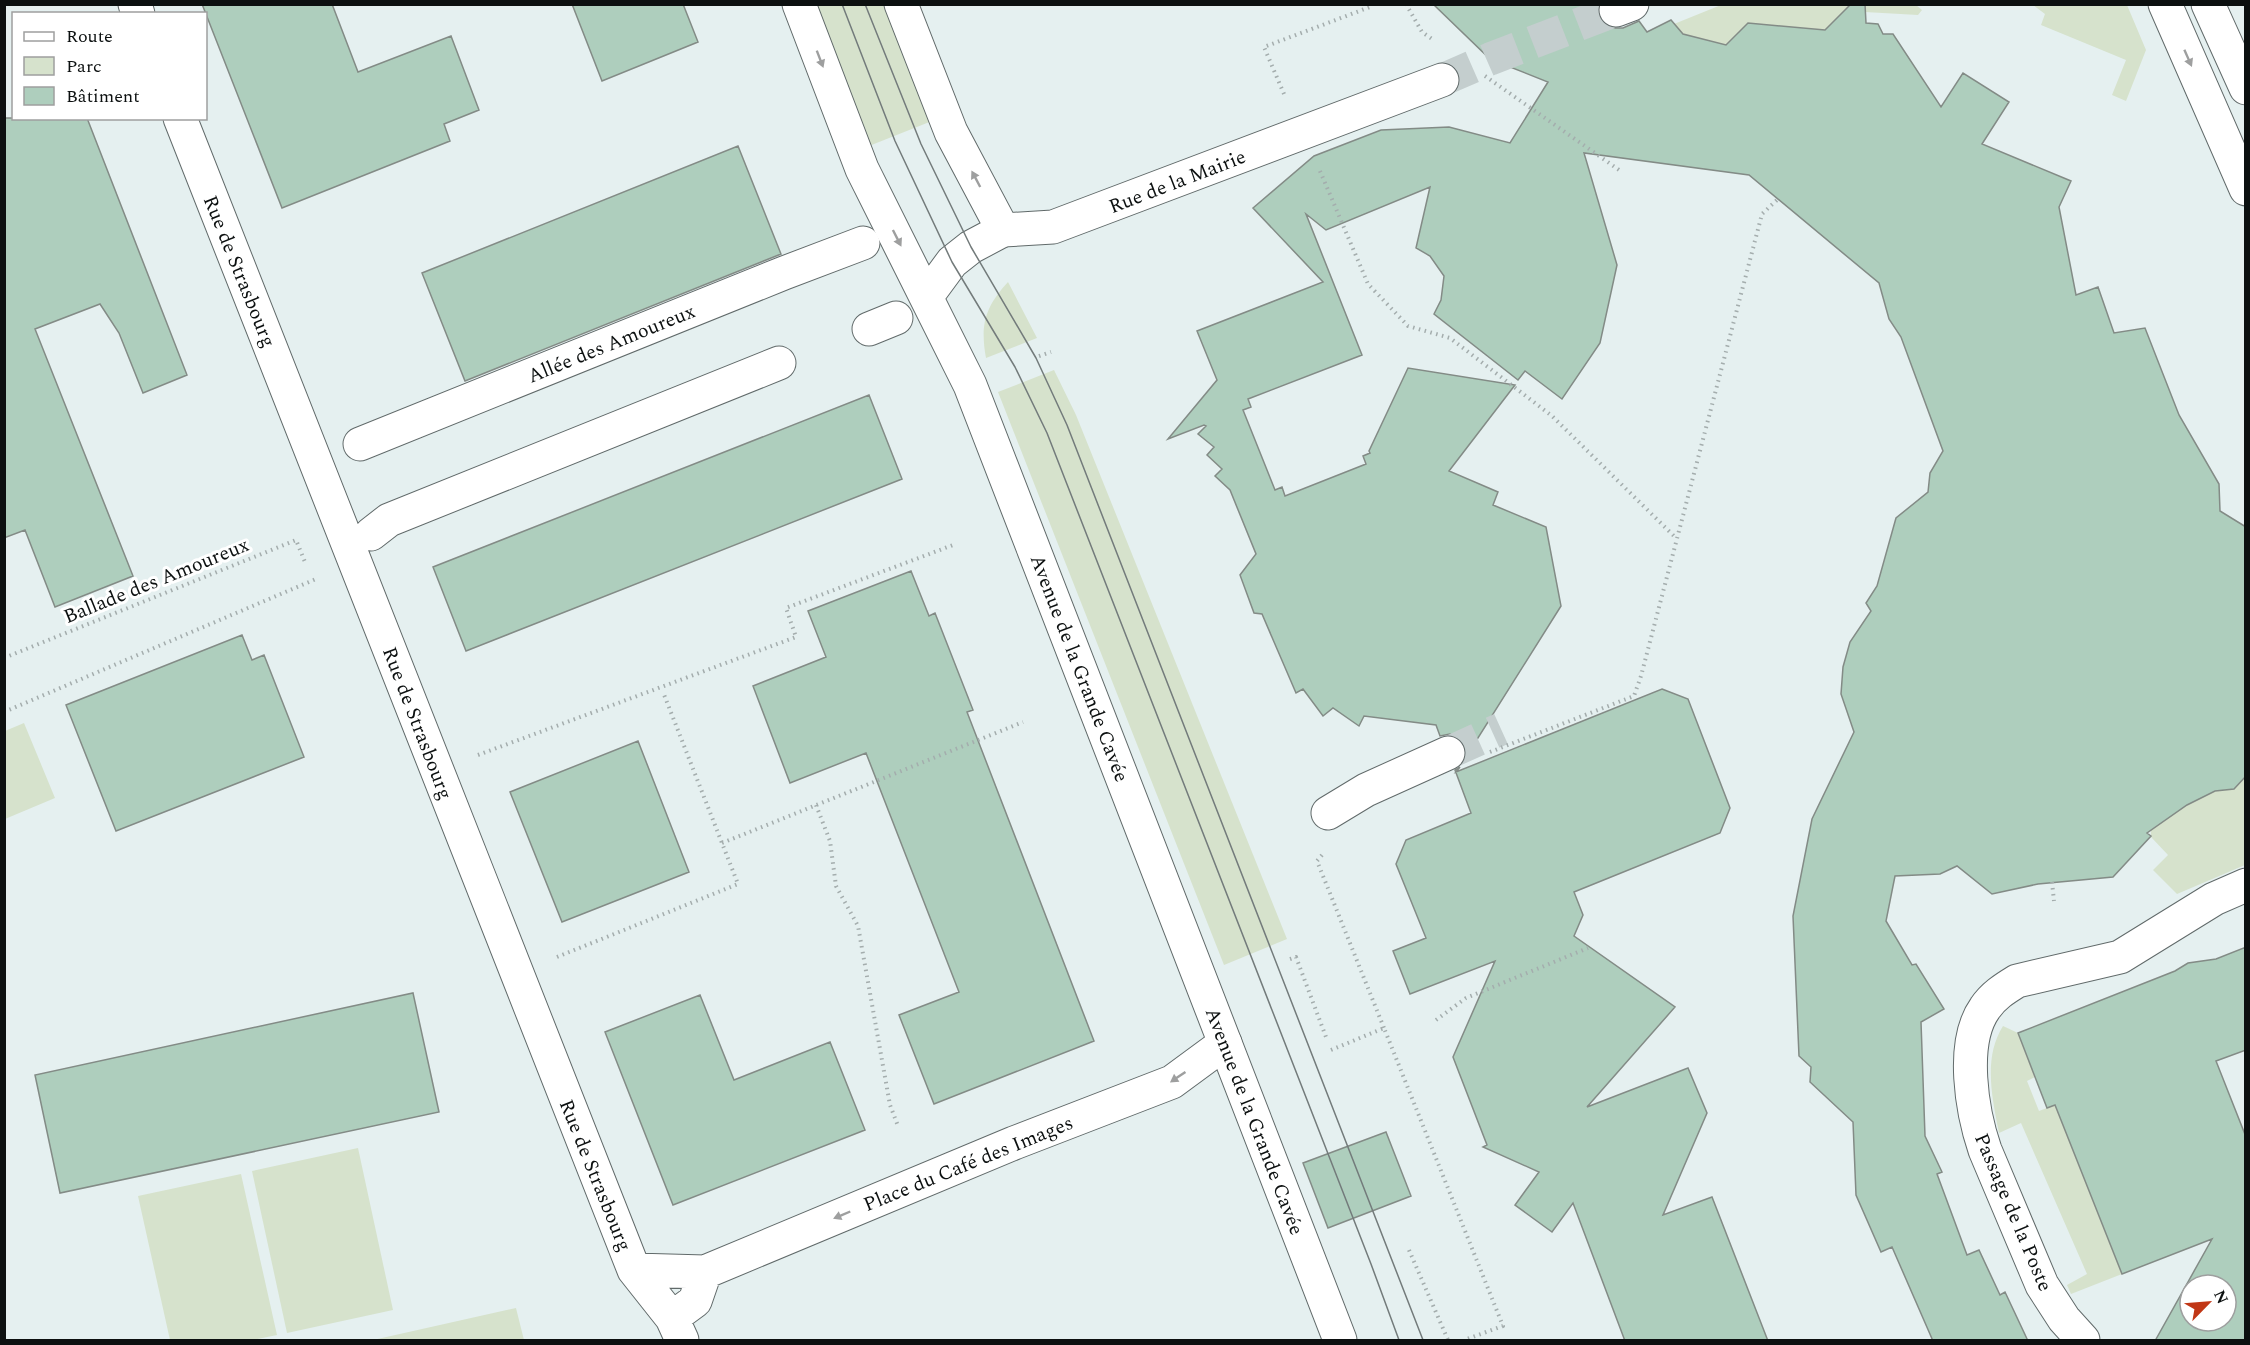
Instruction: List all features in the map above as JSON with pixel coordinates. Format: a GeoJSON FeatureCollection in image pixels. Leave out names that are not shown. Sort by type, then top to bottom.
{"type":"FeatureCollection","features":[{"type":"Feature","properties":{"kind":"street","name":"Avenue de la Grande Cavée"},"geometry":{"type":"LineString","coordinates":[[799,4],[862,169],[970,385],[1340,1341]]}},
{"type":"Feature","properties":{"kind":"street"},"geometry":{"type":"LineString","coordinates":[[901,4],[951,132],[1003,230]]}},
{"type":"Feature","properties":{"kind":"street"},"geometry":{"type":"LineString","coordinates":[[2165,4],[2246,189]]}},
{"type":"Feature","properties":{"kind":"street"},"geometry":{"type":"LineString","coordinates":[[2208,4],[2246,88]]}},
{"type":"Feature","properties":{"kind":"street","name":"Rue de la Mairie"},"geometry":{"type":"LineString","coordinates":[[927,296],[951,261],[1003,230],[1053,227],[1063,224],[1442,80]]}},
{"type":"Feature","properties":{"kind":"street","name":"Rue de Strasbourg"},"geometry":{"type":"LineString","coordinates":[[181,120],[634,1270],[677,1329]]}},
{"type":"Feature","properties":{"kind":"street","name":"Allée des Amoureux"},"geometry":{"type":"LineString","coordinates":[[360,444],[863,243]]}},
{"type":"Feature","properties":{"kind":"street"},"geometry":{"type":"LineString","coordinates":[[370,534],[389,519],[779,363]]}},
{"type":"Feature","properties":{"kind":"street"},"geometry":{"type":"LineString","coordinates":[[1328,813],[1365,790],[1448,753]]}},
{"type":"Feature","properties":{"kind":"street","name":"Passage de la Poste"},"geometry":{"type":"LineString","coordinates":[[2084,1341],[2064,1319],[2042,1285],[1977,1128],[1971,1069],[1976,1026],[1990,1001],[2017,981],[2120,957],[2214,899],[2246,885]]}},
{"type":"Feature","properties":{"kind":"street","name":"Place du Café des Images"},"geometry":{"type":"LineString","coordinates":[[634,1270],[705,1272],[1003,1147],[1172,1082],[1225,1042]]}},
{"type":"Feature","properties":{"kind":"street"},"geometry":{"type":"LineString","coordinates":[[677,1329],[695,1300],[705,1272]]}},
{"type":"Feature","properties":{"kind":"path"},"geometry":{"type":"LineString","coordinates":[[1406,4],[1422,32],[1441,45]]}},
{"type":"Feature","properties":{"kind":"path"},"geometry":{"type":"LineString","coordinates":[[1285,97],[1264,47],[1370,7]]}},
{"type":"Feature","properties":{"kind":"path"},"geometry":{"type":"LineString","coordinates":[[1479,72],[1622,172]]}},
{"type":"Feature","properties":{"kind":"path"},"geometry":{"type":"LineString","coordinates":[[1317,163],[1368,284],[1408,326],[1450,338],[1552,416],[1677,538]]}},
{"type":"Feature","properties":{"kind":"path"},"geometry":{"type":"LineString","coordinates":[[1490,752],[1634,696],[1762,214],[1778,199]]}},
{"type":"Feature","properties":{"kind":"path"},"geometry":{"type":"LineString","coordinates":[[1039,356],[1051,352]]}},
{"type":"Feature","properties":{"kind":"path","name":"Ballade des Amoureux"},"geometry":{"type":"LineString","coordinates":[[4,658],[296,540],[305,562]]}},
{"type":"Feature","properties":{"kind":"path"},"geometry":{"type":"LineString","coordinates":[[478,754],[796,636],[786,608],[953,545]]}},
{"type":"Feature","properties":{"kind":"path"},"geometry":{"type":"LineString","coordinates":[[4,712],[356,562]]}},
{"type":"Feature","properties":{"kind":"path"},"geometry":{"type":"LineString","coordinates":[[556,958],[738,884],[663,692]]}},
{"type":"Feature","properties":{"kind":"path"},"geometry":{"type":"LineString","coordinates":[[722,843],[1023,722]]}},
{"type":"Feature","properties":{"kind":"path"},"geometry":{"type":"LineString","coordinates":[[816,805],[830,841],[836,886],[858,926],[890,1105],[898,1126]]}},
{"type":"Feature","properties":{"kind":"path"},"geometry":{"type":"LineString","coordinates":[[1323,854],[1317,861],[1503,1326],[1464,1341]]}},
{"type":"Feature","properties":{"kind":"path"},"geometry":{"type":"LineString","coordinates":[[2052,882],[2054,901]]}},
{"type":"Feature","properties":{"kind":"path"},"geometry":{"type":"LineString","coordinates":[[1436,1020],[1466,998],[1588,948]]}},
{"type":"Feature","properties":{"kind":"path"},"geometry":{"type":"LineString","coordinates":[[1290,959],[1296,957],[1326,1037]]}},
{"type":"Feature","properties":{"kind":"path"},"geometry":{"type":"LineString","coordinates":[[1331,1050],[1384,1028]]}},
{"type":"Feature","properties":{"kind":"path"},"geometry":{"type":"LineString","coordinates":[[1409,1250],[1448,1341]]}},
{"type":"Feature","properties":{"kind":"green space"},"geometry":{"type":"Polygon","coordinates":[[[813,5],[891,5],[937,119],[869,146],[813,5]]]}},
{"type":"Feature","properties":{"kind":"green space"},"geometry":{"type":"Polygon","coordinates":[[[1721,5],[1851,5],[1825,30],[1748,23],[1726,45],[1683,34],[1674,24],[1721,5]]]}},
{"type":"Feature","properties":{"kind":"green space"},"geometry":{"type":"Polygon","coordinates":[[[1865,5],[1916,5],[1922,10],[1918,15],[1865,12],[1865,5]]]}},
{"type":"Feature","properties":{"kind":"green space"},"geometry":{"type":"Polygon","coordinates":[[[2033,5],[2127,5],[2146,50],[2126,101],[2112,95],[2126,60],[2041,25],[2045,14],[2033,5]]]}},
{"type":"Feature","properties":{"kind":"green space"},"geometry":{"type":"Polygon","coordinates":[[[1008,282],[1037,338],[986,358],[984,326],[986,317],[994,300],[1008,282]]]}},
{"type":"Feature","properties":{"kind":"green space"},"geometry":{"type":"Polygon","coordinates":[[[1054,370],[1076,415],[1287,939],[1224,965],[998,392],[1054,370]]]}},
{"type":"Feature","properties":{"kind":"green space"},"geometry":{"type":"Polygon","coordinates":[[[24,723],[55,798],[5,819],[5,731],[24,723]]]}},
{"type":"Feature","properties":{"kind":"green space"},"geometry":{"type":"Polygon","coordinates":[[[2245,776],[2245,865],[2177,894],[2153,870],[2168,855],[2151,837],[2150,807],[2187,805],[2215,791],[2234,789],[2245,776]]]}},
{"type":"Feature","properties":{"kind":"green space"},"geometry":{"type":"Polygon","coordinates":[[[2003,1026],[2018,1033],[2035,1077],[2027,1081],[2039,1111],[2055,1105],[2122,1274],[2071,1294],[2067,1285],[2087,1274],[2021,1123],[1999,1133],[1992,1092],[1991,1064],[1997,1038],[2003,1026]]]}},
{"type":"Feature","properties":{"kind":"green space"},"geometry":{"type":"Polygon","coordinates":[[[358,1148],[393,1310],[287,1333],[252,1171],[358,1148]]]}},
{"type":"Feature","properties":{"kind":"green space"},"geometry":{"type":"Polygon","coordinates":[[[241,1174],[277,1335],[253,1340],[170,1340],[138,1196],[241,1174]]]}},
{"type":"Feature","properties":{"kind":"green space"},"geometry":{"type":"Polygon","coordinates":[[[516,1308],[524,1340],[373,1340],[516,1308]]]}},
{"type":"Feature","properties":{"kind":"building"},"geometry":{"type":"Polygon","coordinates":[[[202,4],[332,4],[358,72],[451,36],[479,110],[444,124],[450,141],[282,208],[202,4]]]}},
{"type":"Feature","properties":{"kind":"building"},"geometry":{"type":"Polygon","coordinates":[[[572,4],[683,4],[698,42],[602,81],[572,4]]]}},
{"type":"Feature","properties":{"kind":"building"},"geometry":{"type":"Polygon","coordinates":[[[1433,4],[1599,4],[1599,17],[1605,25],[1612,28],[1623,28],[1639,21],[1647,32],[1671,20],[1683,34],[1726,45],[1748,23],[1825,30],[1851,4],[1865,4],[1866,23],[1878,24],[1883,34],[1893,34],[1941,107],[1963,73],[2009,102],[1982,144],[2071,181],[2059,207],[2076,295],[2098,287],[2114,333],[2145,328],[2179,415],[2219,484],[2220,511],[2246,527],[2246,776],[2234,789],[2215,791],[2187,805],[2147,833],[2151,836],[2113,877],[2038,884],[1992,894],[1957,866],[1940,874],[1895,876],[1886,921],[1912,965],[1916,964],[1944,1009],[1921,1022],[1925,1136],[1942,1172],[1937,1174],[1967,1255],[1979,1250],[2000,1295],[2005,1292],[2028,1341],[1933,1341],[1892,1247],[1881,1252],[1856,1195],[1853,1122],[1810,1082],[1811,1067],[1799,1056],[1793,916],[1812,819],[1854,732],[1841,694],[1843,667],[1850,642],[1871,611],[1866,603],[1877,586],[1896,518],[1928,492],[1930,473],[1943,451],[1901,337],[1889,319],[1879,283],[1749,175],[1584,153],[1617,265],[1600,343],[1562,399],[1525,371],[1518,380],[1434,314],[1441,300],[1444,276],[1430,256],[1416,248],[1430,187],[1326,230],[1306,214],[1362,355],[1248,399],[1251,407],[1243,410],[1275,490],[1282,487],[1285,496],[1366,464],[1363,456],[1370,453],[1408,368],[1515,385],[1449,471],[1498,492],[1493,505],[1546,527],[1561,606],[1466,757],[1465,746],[1459,738],[1450,734],[1440,736],[1436,725],[1364,716],[1359,726],[1333,708],[1323,716],[1303,689],[1296,693],[1262,614],[1254,613],[1240,575],[1256,554],[1230,490],[1215,476],[1222,469],[1207,455],[1214,447],[1198,434],[1206,426],[1168,439],[1217,380],[1197,331],[1323,282],[1253,208],[1314,156],[1381,130],[1449,127],[1510,143],[1548,82],[1490,59],[1433,4]]]}},
{"type":"Feature","properties":{"kind":"building"},"geometry":{"type":"Polygon","coordinates":[[[4,118],[12,118],[12,120],[88,120],[187,375],[143,393],[119,333],[100,304],[35,329],[133,576],[55,607],[25,530],[4,538],[4,118]]]}},
{"type":"Feature","properties":{"kind":"building"},"geometry":{"type":"Polygon","coordinates":[[[738,146],[781,254],[465,381],[422,273],[738,146]]]}},
{"type":"Feature","properties":{"kind":"building"},"geometry":{"type":"Polygon","coordinates":[[[869,395],[902,479],[466,651],[433,567],[869,395]]]}},
{"type":"Feature","properties":{"kind":"building"},"geometry":{"type":"Polygon","coordinates":[[[911,571],[929,616],[935,613],[973,710],[967,712],[1094,1041],[934,1104],[899,1015],[959,992],[866,753],[790,783],[753,686],[826,657],[808,611],[911,571]]]}},
{"type":"Feature","properties":{"kind":"building"},"geometry":{"type":"Polygon","coordinates":[[[242,635],[252,660],[264,655],[304,757],[116,831],[66,705],[242,635]]]}},
{"type":"Feature","properties":{"kind":"building"},"geometry":{"type":"Polygon","coordinates":[[[1662,689],[1688,699],[1730,808],[1720,833],[1574,892],[1583,915],[1574,936],[1675,1007],[1587,1107],[1688,1068],[1707,1113],[1663,1215],[1712,1197],[1768,1341],[1625,1341],[1573,1203],[1552,1232],[1515,1205],[1539,1172],[1483,1147],[1487,1145],[1453,1057],[1495,961],[1410,994],[1393,951],[1426,938],[1396,864],[1406,840],[1471,813],[1455,770],[1460,767],[1456,772],[1662,689]]]}},
{"type":"Feature","properties":{"kind":"building"},"geometry":{"type":"Polygon","coordinates":[[[638,741],[689,872],[562,922],[510,792],[638,741]]]}},
{"type":"Feature","properties":{"kind":"building"},"geometry":{"type":"Polygon","coordinates":[[[2246,947],[2246,1050],[2216,1061],[2246,1137],[2246,1341],[2155,1341],[2178,1300],[2178,1333],[2238,1333],[2238,1273],[2193,1273],[2212,1239],[2122,1274],[2055,1105],[2047,1108],[2018,1033],[2175,971],[2188,963],[2216,959],[2246,947]]]}},
{"type":"Feature","properties":{"kind":"building"},"geometry":{"type":"Polygon","coordinates":[[[413,993],[439,1112],[60,1193],[35,1075],[413,993]]]}},
{"type":"Feature","properties":{"kind":"building"},"geometry":{"type":"Polygon","coordinates":[[[700,995],[734,1080],[830,1042],[865,1130],[673,1205],[605,1032],[700,995]]]}},
{"type":"Feature","properties":{"kind":"building"},"geometry":{"type":"Polygon","coordinates":[[[1386,1132],[1411,1196],[1328,1228],[1303,1163],[1386,1132]]]}},
{"type":"Feature","properties":{"kind":"tunnel"},"geometry":{"type":"LineString","coordinates":[[1442,80],[1616,10]]}},
{"type":"Feature","properties":{"kind":"tunnel"},"geometry":{"type":"LineString","coordinates":[[1448,753],[1501,729]]}},
{"type":"Feature","properties":{"kind":"tram line"},"geometry":{"type":"LineString","coordinates":[[842,4],[895,141],[952,262],[1015,367],[1047,433],[1399,1340]]}},
{"type":"Feature","properties":{"kind":"tram line"},"geometry":{"type":"LineString","coordinates":[[865,4],[921,144],[971,247],[1036,358],[1067,425],[1423,1340]]}}]}
